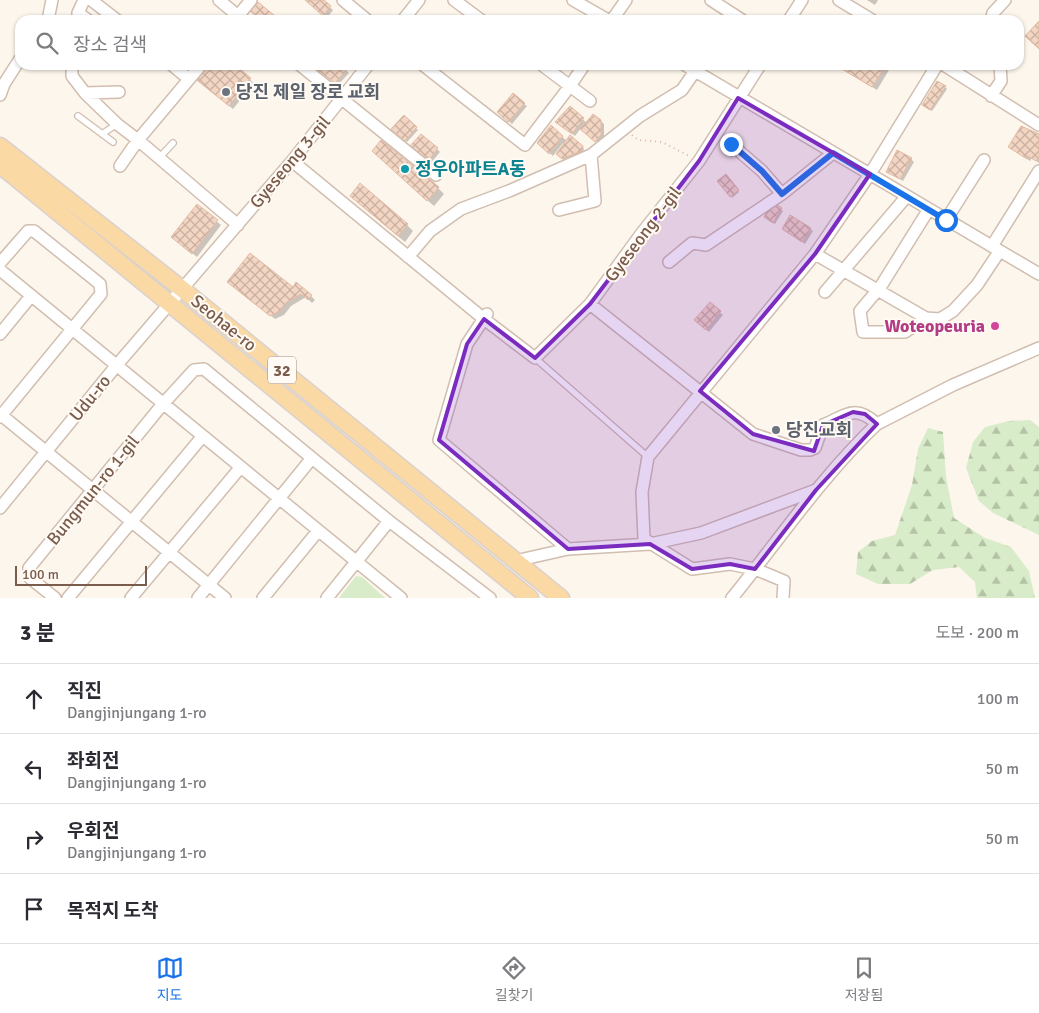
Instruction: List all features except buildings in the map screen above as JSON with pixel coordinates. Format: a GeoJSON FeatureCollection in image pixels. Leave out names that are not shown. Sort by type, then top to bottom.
{"type":"FeatureCollection","features":[{"type":"Feature","properties":{"kind":"main road","name":"Seohae-ro"},"geometry":{"type":"LineString","coordinates":[[0,146],[182,289],[561,598]]}},
{"type":"Feature","properties":{"kind":"main road","name":"Seohae-ro"},"geometry":{"type":"LineString","coordinates":[[0,165],[530,598]]}},
{"type":"Feature","properties":{"kind":"street"},"geometry":{"type":"LineString","coordinates":[[49,15],[52,0]]}},
{"type":"Feature","properties":{"kind":"street"},"geometry":{"type":"LineString","coordinates":[[81,15],[78,13],[84,0]]}},
{"type":"Feature","properties":{"kind":"street"},"geometry":{"type":"LineString","coordinates":[[91,0],[110,15]]}},
{"type":"Feature","properties":{"kind":"street"},"geometry":{"type":"LineString","coordinates":[[218,0],[235,15]]}},
{"type":"Feature","properties":{"kind":"street"},"geometry":{"type":"LineString","coordinates":[[242,15],[251,0]]}},
{"type":"Feature","properties":{"kind":"street"},"geometry":{"type":"LineString","coordinates":[[342,0],[361,15]]}},
{"type":"Feature","properties":{"kind":"street"},"geometry":{"type":"LineString","coordinates":[[407,15],[419,0]]}},
{"type":"Feature","properties":{"kind":"street"},"geometry":{"type":"LineString","coordinates":[[454,0],[474,15]]}},
{"type":"Feature","properties":{"kind":"street"},"geometry":{"type":"LineString","coordinates":[[573,0],[599,15]]}},
{"type":"Feature","properties":{"kind":"street"},"geometry":{"type":"LineString","coordinates":[[616,15],[626,0]]}},
{"type":"Feature","properties":{"kind":"street"},"geometry":{"type":"LineString","coordinates":[[711,0],[734,15]]}},
{"type":"Feature","properties":{"kind":"street"},"geometry":{"type":"LineString","coordinates":[[792,15],[802,0]]}},
{"type":"Feature","properties":{"kind":"street"},"geometry":{"type":"LineString","coordinates":[[839,0],[864,15]]}},
{"type":"Feature","properties":{"kind":"street"},"geometry":{"type":"LineString","coordinates":[[994,15],[1001,1]]}},
{"type":"Feature","properties":{"kind":"street"},"geometry":{"type":"LineString","coordinates":[[0,96],[4,84],[15,67]]}},
{"type":"Feature","properties":{"kind":"street","name":"Gyeseong 3-gil"},"geometry":{"type":"LineString","coordinates":[[72,70],[72,76],[85,93],[117,124],[238,225]]}},
{"type":"Feature","properties":{"kind":"street"},"geometry":{"type":"LineString","coordinates":[[178,70],[189,79]]}},
{"type":"Feature","properties":{"kind":"street"},"geometry":{"type":"LineString","coordinates":[[120,166],[138,140],[197,70]]}},
{"type":"Feature","properties":{"kind":"street","name":"Gyeseong 3-gil"},"geometry":{"type":"LineString","coordinates":[[306,70],[436,175]]}},
{"type":"Feature","properties":{"kind":"street","name":"Gyeseong 3-gil"},"geometry":{"type":"LineString","coordinates":[[182,289],[292,161],[364,70]]}},
{"type":"Feature","properties":{"kind":"street"},"geometry":{"type":"LineString","coordinates":[[429,70],[525,145],[581,70]]}},
{"type":"Feature","properties":{"kind":"street"},"geometry":{"type":"LineString","coordinates":[[549,70],[590,101]]}},
{"type":"Feature","properties":{"kind":"street","name":"Gyeseong 2-gil"},"geometry":{"type":"LineString","coordinates":[[535,358],[590,304],[641,234],[699,161],[757,70]]}},
{"type":"Feature","properties":{"kind":"street"},"geometry":{"type":"LineString","coordinates":[[782,598],[784,581],[755,569],[730,564],[692,569],[644,539],[642,492],[648,457],[815,254],[870,174],[934,70]]}},
{"type":"Feature","properties":{"kind":"street"},"geometry":{"type":"LineString","coordinates":[[952,70],[1039,125]]}},
{"type":"Feature","properties":{"kind":"street"},"geometry":{"type":"LineString","coordinates":[[991,96],[1001,81],[1000,70]]}},
{"type":"Feature","properties":{"kind":"street"},"geometry":{"type":"LineString","coordinates":[[408,257],[430,231],[461,209],[509,192],[591,155],[624,129],[682,90],[695,71],[1039,274]]}},
{"type":"Feature","properties":{"kind":"street"},"geometry":{"type":"LineString","coordinates":[[85,93],[119,92]]}},
{"type":"Feature","properties":{"kind":"street"},"geometry":{"type":"LineString","coordinates":[[731,144],[762,171],[782,194]]}},
{"type":"Feature","properties":{"kind":"street"},"geometry":{"type":"LineString","coordinates":[[669,262],[692,243],[706,245],[782,194],[833,153]]}},
{"type":"Feature","properties":{"kind":"street"},"geometry":{"type":"LineString","coordinates":[[559,210],[594,200],[591,155]]}},
{"type":"Feature","properties":{"kind":"street"},"geometry":{"type":"LineString","coordinates":[[946,220],[984,160]]}},
{"type":"Feature","properties":{"kind":"street"},"geometry":{"type":"LineString","coordinates":[[292,161],[408,257],[486,316],[535,358]]}},
{"type":"Feature","properties":{"kind":"street"},"geometry":{"type":"LineString","coordinates":[[815,254],[926,318],[940,319],[953,312],[977,285],[1039,171]]}},
{"type":"Feature","properties":{"kind":"street"},"geometry":{"type":"LineString","coordinates":[[825,292],[907,196]]}},
{"type":"Feature","properties":{"kind":"street"},"geometry":{"type":"LineString","coordinates":[[926,318],[905,332],[863,332],[860,311],[879,290],[929,209]]}},
{"type":"Feature","properties":{"kind":"street"},"geometry":{"type":"LineString","coordinates":[[0,262],[28,231],[34,231],[100,284],[101,294],[0,415],[225,598]]}},
{"type":"Feature","properties":{"kind":"street"},"geometry":{"type":"LineString","coordinates":[[0,270],[401,598]]}},
{"type":"Feature","properties":{"kind":"street","name":"Udu-ro"},"geometry":{"type":"LineString","coordinates":[[0,508],[116,366],[182,289]]}},
{"type":"Feature","properties":{"kind":"street"},"geometry":{"type":"LineString","coordinates":[[0,334],[31,296]]}},
{"type":"Feature","properties":{"kind":"street"},"geometry":{"type":"LineString","coordinates":[[590,304],[753,434],[801,450],[810,450],[815,448],[823,425],[853,412],[865,414],[877,424]]}},
{"type":"Feature","properties":{"kind":"street"},"geometry":{"type":"LineString","coordinates":[[486,316],[467,344],[439,440],[568,550]]}},
{"type":"Feature","properties":{"kind":"street"},"geometry":{"type":"LineString","coordinates":[[732,598],[816,490],[857,443],[877,424],[952,385],[1039,348]]}},
{"type":"Feature","properties":{"kind":"street","name":"Bungmun-ro 1-gil"},"geometry":{"type":"LineString","coordinates":[[55,598],[30,578],[29,568],[163,404],[194,370],[204,369],[389,521],[490,598]]}},
{"type":"Feature","properties":{"kind":"street"},"geometry":{"type":"LineString","coordinates":[[68,598],[202,437]]}},
{"type":"Feature","properties":{"kind":"street"},"geometry":{"type":"LineString","coordinates":[[198,598],[280,500],[312,458]]}},
{"type":"Feature","properties":{"kind":"street"},"geometry":{"type":"LineString","coordinates":[[131,598],[240,468]]}},
{"type":"Feature","properties":{"kind":"street"},"geometry":{"type":"LineString","coordinates":[[515,561],[568,550],[650,544],[701,533],[816,490]]}},
{"type":"Feature","properties":{"kind":"street"},"geometry":{"type":"LineString","coordinates":[[327,598],[389,521]]}},
{"type":"Feature","properties":{"kind":"street"},"geometry":{"type":"LineString","coordinates":[[263,598],[318,531]]}},
{"type":"Feature","properties":{"kind":"lane"},"geometry":{"type":"LineString","coordinates":[[78,116],[113,142]]}},
{"type":"Feature","properties":{"kind":"lane"},"geometry":{"type":"LineString","coordinates":[[102,134],[117,124]]}},
{"type":"Feature","properties":{"kind":"lane"},"geometry":{"type":"LineString","coordinates":[[159,158],[173,143]]}},
{"type":"Feature","properties":{"kind":"lane"},"geometry":{"type":"LineString","coordinates":[[535,358],[648,457]]}},
{"type":"Feature","properties":{"kind":"path"},"geometry":{"type":"LineString","coordinates":[[624,129],[638,140],[662,142],[699,161]]}},
{"type":"Feature","properties":{"kind":"highlighted area"},"geometry":{"type":"Polygon","coordinates":[[[738,98],[870,174],[815,254],[700,391],[753,434],[814,451],[823,425],[853,412],[865,414],[877,424],[816,490],[755,569],[730,564],[692,569],[650,544],[568,549],[439,440],[467,344],[484,319],[535,358],[590,304],[699,161],[738,98]]]}},
{"type":"Feature","properties":{"kind":"green space"},"geometry":{"type":"Polygon","coordinates":[[[1030,420],[1039,427],[1039,535],[993,513],[979,501],[966,468],[973,442],[985,427],[1009,421],[1030,420]]]}},
{"type":"Feature","properties":{"kind":"green space"},"geometry":{"type":"Polygon","coordinates":[[[928,428],[943,432],[946,477],[954,518],[985,538],[1011,547],[1029,571],[1035,598],[977,598],[975,582],[959,567],[933,570],[910,584],[878,584],[856,574],[858,552],[872,541],[895,535],[912,485],[918,449],[928,428]]]}},
{"type":"Feature","properties":{"kind":"green space"},"geometry":{"type":"Polygon","coordinates":[[[356,576],[362,577],[385,598],[339,598],[356,576]]]}},
{"type":"Feature","properties":{"kind":"place","name":"당진 제일 장로 교회"},"geometry":{"type":"Point","coordinates":[226,92]}},
{"type":"Feature","properties":{"kind":"place","name":"정우아파트A동"},"geometry":{"type":"Point","coordinates":[405,169]}},
{"type":"Feature","properties":{"kind":"place","name":"Woteopeuria"},"geometry":{"type":"Point","coordinates":[995,326]}},
{"type":"Feature","properties":{"kind":"place","name":"당진교회"},"geometry":{"type":"Point","coordinates":[776,430]}},
{"type":"Feature","properties":{"kind":"route"},"geometry":{"type":"LineString","coordinates":[[731,144],[762,171],[782,194],[833,153],[946,220]]}}]}
